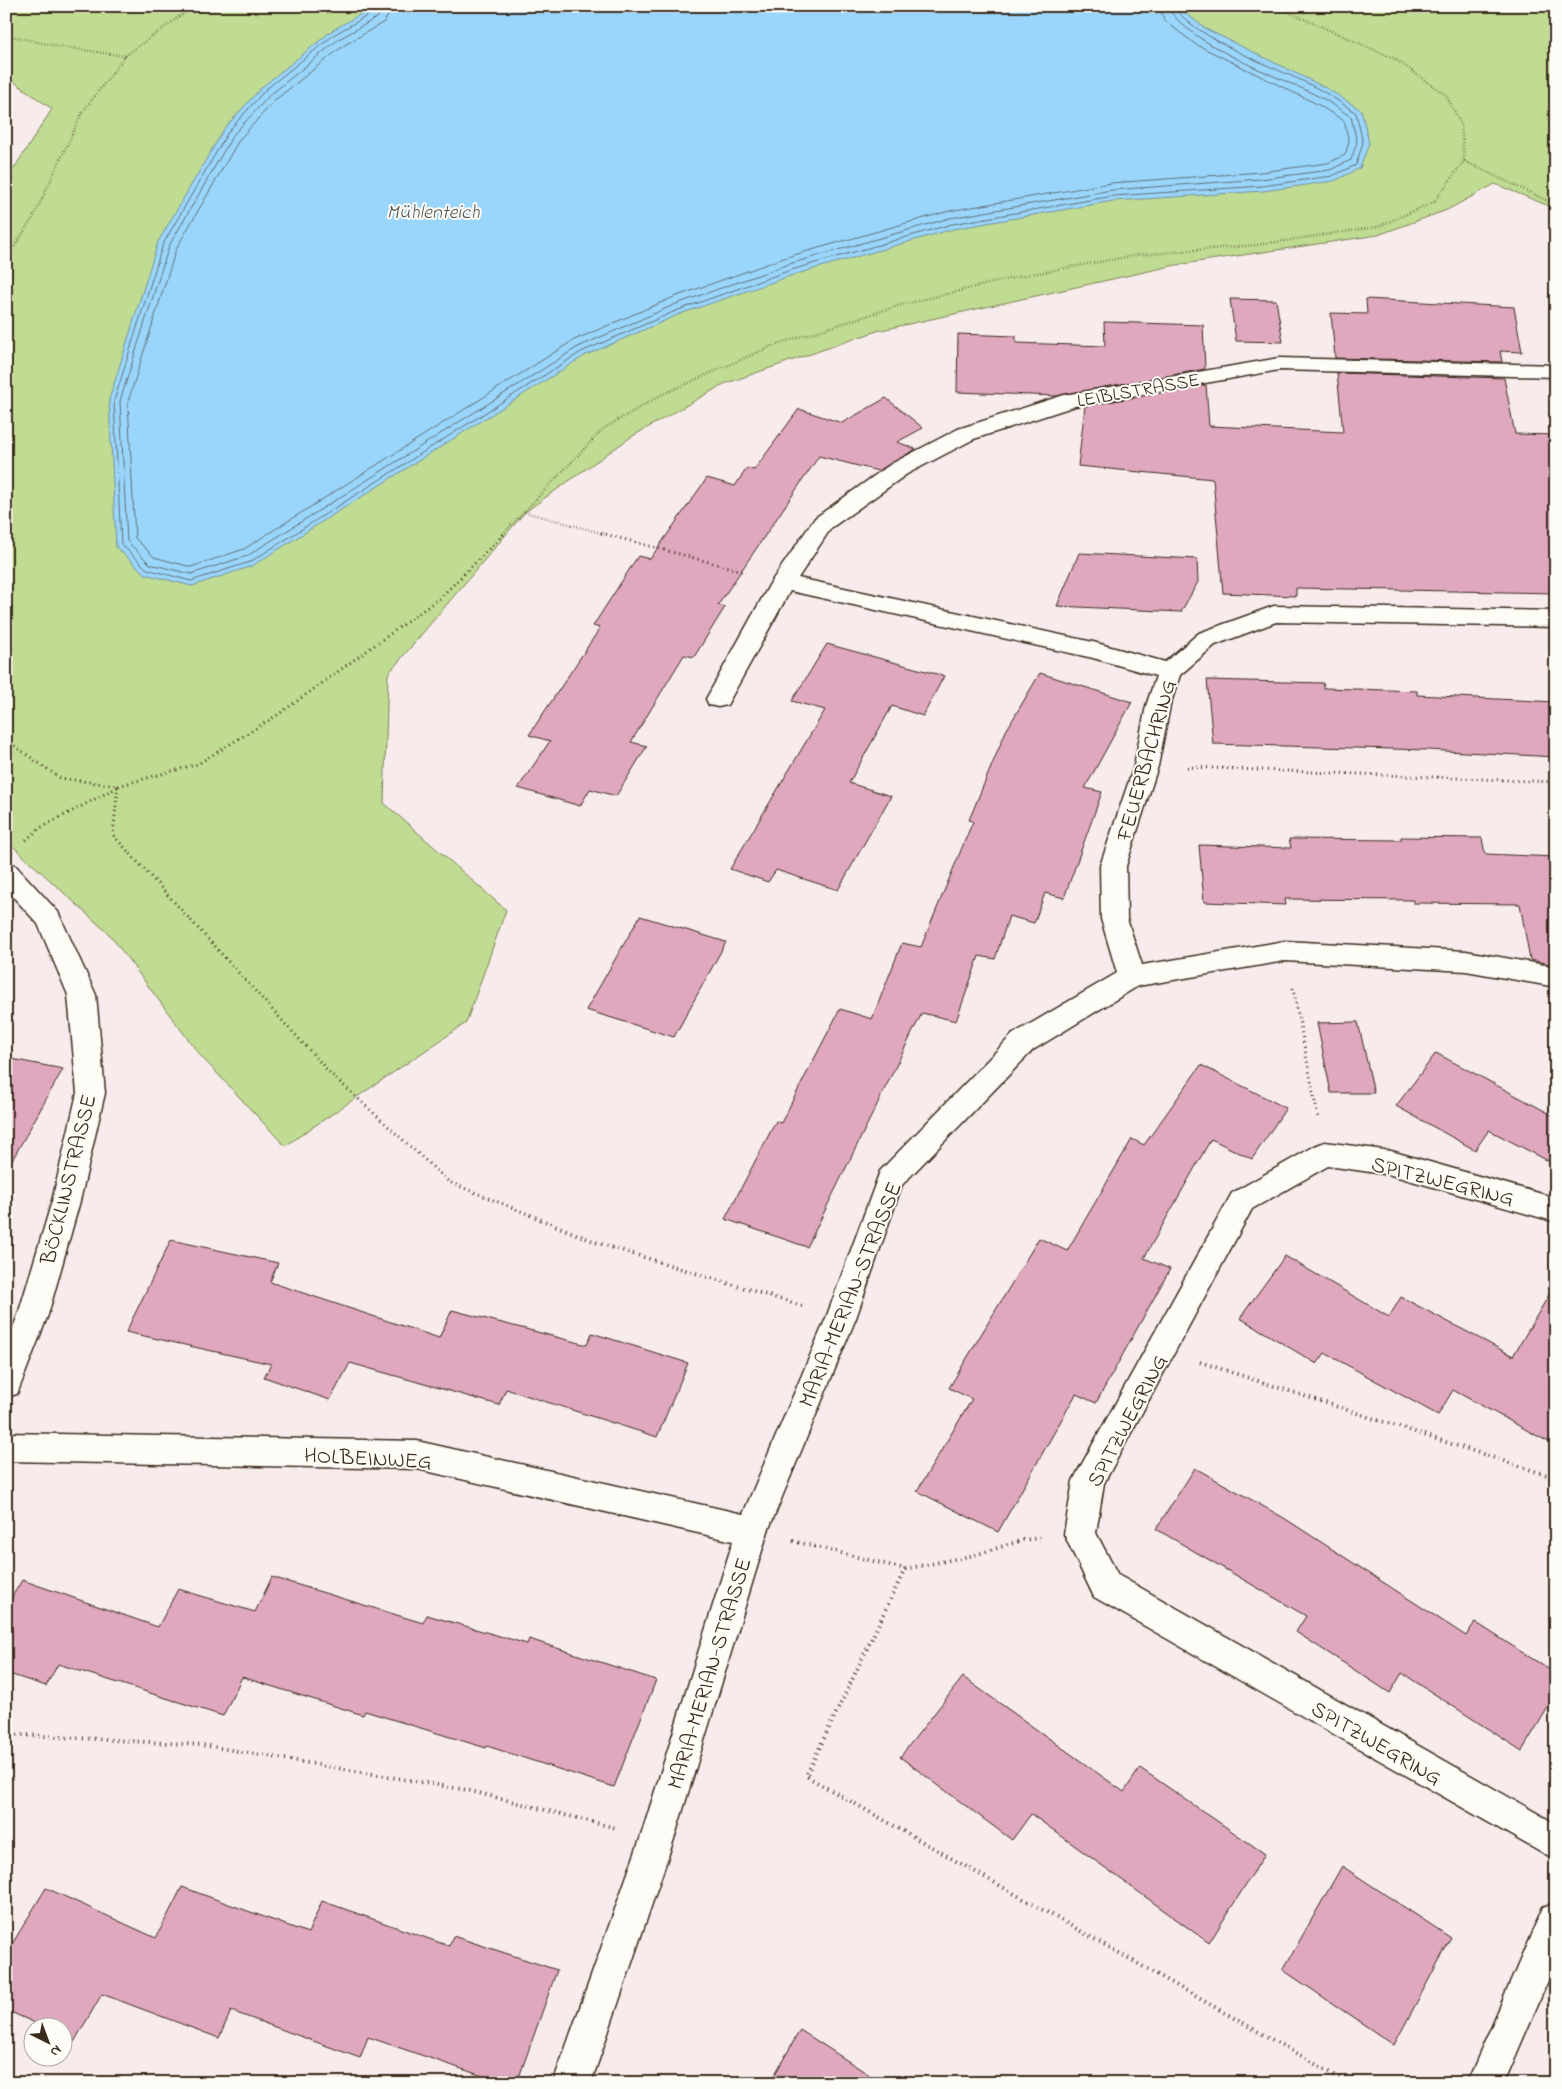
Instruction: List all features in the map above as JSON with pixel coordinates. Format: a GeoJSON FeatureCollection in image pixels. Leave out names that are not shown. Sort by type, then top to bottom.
{"type":"FeatureCollection","features":[{"type":"Feature","properties":{"kind":"street","name":"LEIBLSTRASSE"},"geometry":{"type":"LineString","coordinates":[[718,699],[783,582],[823,523],[899,468],[966,434],[1072,400],[1279,364],[1556,371]]}},
{"type":"Feature","properties":{"kind":"street"},"geometry":{"type":"LineString","coordinates":[[783,582],[1094,650],[1169,672]]}},
{"type":"Feature","properties":{"kind":"street","name":"FEUERBACHRING"},"geometry":{"type":"LineString","coordinates":[[1132,977],[1114,919],[1113,866],[1146,766],[1158,706],[1169,672],[1207,639],[1274,614],[1556,620]]}},
{"type":"Feature","properties":{"kind":"street","name":"BÖCKLINSTRASSE"},"geometry":{"type":"LineString","coordinates":[[6,872],[48,919],[82,995],[91,1093],[66,1201],[33,1315],[6,1384]]}},
{"type":"Feature","properties":{"kind":"street","name":"MARIA-MERIAN-STRASSE"},"geometry":{"type":"LineString","coordinates":[[572,2083],[657,1839],[752,1531],[841,1318],[890,1179],[1023,1042],[1132,977],[1285,951],[1466,961],[1556,977]]}},
{"type":"Feature","properties":{"kind":"street","name":"SPITZWEGRING"},"geometry":{"type":"LineString","coordinates":[[1556,1210],[1391,1163],[1326,1154],[1242,1201],[1089,1481],[1080,1534],[1106,1586],[1556,1844]]}},
{"type":"Feature","properties":{"kind":"street","name":"HOLBEINWEG"},"geometry":{"type":"LineString","coordinates":[[6,1447],[418,1455],[752,1531]]}},
{"type":"Feature","properties":{"kind":"street"},"geometry":{"type":"LineString","coordinates":[[1485,2083],[1556,1920]]}},
{"type":"Feature","properties":{"kind":"path"},"geometry":{"type":"LineString","coordinates":[[6,259],[33,218],[82,113],[126,56],[194,6]]}},
{"type":"Feature","properties":{"kind":"path"},"geometry":{"type":"LineString","coordinates":[[20,846],[40,828],[118,786],[198,764],[279,714],[440,598],[603,429],[661,395],[774,345],[901,305],[1022,276],[1138,256],[1256,245],[1377,227],[1434,202],[1464,161],[1461,124],[1446,95],[1395,59],[1275,6]]}},
{"type":"Feature","properties":{"kind":"path"},"geometry":{"type":"LineString","coordinates":[[6,35],[56,46],[126,56]]}},
{"type":"Feature","properties":{"kind":"path"},"geometry":{"type":"LineString","coordinates":[[1464,161],[1556,205]]}},
{"type":"Feature","properties":{"kind":"path"},"geometry":{"type":"LineString","coordinates":[[525,512],[783,582]]}},
{"type":"Feature","properties":{"kind":"path"},"geometry":{"type":"LineString","coordinates":[[6,740],[60,778],[118,786]]}},
{"type":"Feature","properties":{"kind":"path"},"geometry":{"type":"LineString","coordinates":[[1146,766],[1556,782]]}},
{"type":"Feature","properties":{"kind":"path"},"geometry":{"type":"LineString","coordinates":[[118,786],[113,835],[331,1074],[449,1182],[598,1243],[841,1318]]}},
{"type":"Feature","properties":{"kind":"path"},"geometry":{"type":"LineString","coordinates":[[1285,951],[1326,1154]]}},
{"type":"Feature","properties":{"kind":"path"},"geometry":{"type":"LineString","coordinates":[[1162,1350],[1556,1478]]}},
{"type":"Feature","properties":{"kind":"path"},"geometry":{"type":"LineString","coordinates":[[752,1531],[905,1569],[975,1555],[1023,1540],[1080,1534]]}},
{"type":"Feature","properties":{"kind":"path"},"geometry":{"type":"LineString","coordinates":[[905,1569],[806,1776],[1349,2083]]}},
{"type":"Feature","properties":{"kind":"path"},"geometry":{"type":"LineString","coordinates":[[6,1734],[202,1745],[467,1790],[657,1839]]}},
{"type":"Feature","properties":{"kind":"green space"},"geometry":{"type":"Polygon","coordinates":[[[6,6],[1556,6],[1556,209],[1495,184],[1447,210],[1378,235],[1176,265],[877,331],[724,384],[631,437],[525,512],[388,674],[384,803],[506,910],[466,1023],[285,1146],[199,1054],[110,935],[6,840],[6,181],[52,109],[6,76],[6,6]]]}},
{"type":"Feature","properties":{"kind":"water","name":"Mühlenteich"},"geometry":{"type":"Polygon","coordinates":[[[375,6],[1176,6],[1206,29],[1326,88],[1361,110],[1369,143],[1360,168],[1334,181],[1263,191],[1113,201],[953,229],[793,275],[680,314],[584,356],[252,566],[192,586],[145,574],[116,547],[109,400],[158,242],[224,129],[262,87],[333,30],[375,6]]]}},
{"type":"Feature","properties":{"kind":"building"},"geometry":{"type":"Polygon","coordinates":[[[1230,299],[1276,300],[1283,342],[1236,341],[1230,299]]]}},
{"type":"Feature","properties":{"kind":"building"},"geometry":{"type":"Polygon","coordinates":[[[1366,299],[1514,307],[1522,352],[1500,351],[1502,362],[1335,358],[1331,313],[1367,314],[1366,299]]]}},
{"type":"Feature","properties":{"kind":"building"},"geometry":{"type":"Polygon","coordinates":[[[1104,322],[1203,325],[1205,369],[1056,396],[957,392],[958,334],[1016,336],[1016,343],[1105,346],[1104,322]]]}},
{"type":"Feature","properties":{"kind":"building"},"geometry":{"type":"Polygon","coordinates":[[[1337,373],[1504,378],[1515,434],[1556,435],[1556,593],[1296,588],[1296,596],[1223,593],[1213,479],[1078,466],[1085,406],[1206,385],[1209,426],[1343,432],[1337,373]]]}},
{"type":"Feature","properties":{"kind":"building"},"geometry":{"type":"Polygon","coordinates":[[[886,398],[923,428],[897,442],[916,449],[878,471],[819,456],[718,605],[725,607],[694,657],[684,655],[631,742],[647,746],[616,796],[590,789],[580,806],[518,788],[550,741],[529,735],[600,628],[593,626],[638,556],[650,559],[707,478],[735,486],[747,468],[754,470],[799,409],[842,423],[886,398]]]}},
{"type":"Feature","properties":{"kind":"building"},"geometry":{"type":"Polygon","coordinates":[[[1079,553],[1197,559],[1198,582],[1181,612],[1057,606],[1079,553]]]}},
{"type":"Feature","properties":{"kind":"building"},"geometry":{"type":"Polygon","coordinates":[[[827,644],[944,676],[923,716],[892,706],[849,783],[891,796],[838,890],[776,870],[768,882],[730,869],[825,710],[792,701],[827,644]]]}},
{"type":"Feature","properties":{"kind":"building"},"geometry":{"type":"Polygon","coordinates":[[[1040,673],[1132,702],[1085,788],[1102,792],[1064,898],[1045,893],[1034,923],[1009,916],[995,959],[979,956],[956,1021],[922,1013],[807,1247],[725,1219],[776,1121],[781,1123],[840,1009],[872,1019],[902,943],[921,947],[973,821],[969,820],[1006,731],[1040,673]]]}},
{"type":"Feature","properties":{"kind":"building"},"geometry":{"type":"Polygon","coordinates":[[[1207,680],[1323,683],[1324,688],[1417,691],[1417,695],[1556,702],[1556,757],[1428,750],[1213,744],[1207,680]]]}},
{"type":"Feature","properties":{"kind":"building"},"geometry":{"type":"Polygon","coordinates":[[[1401,837],[1482,838],[1485,854],[1556,857],[1556,965],[1530,960],[1520,904],[1413,903],[1413,900],[1285,899],[1286,905],[1204,902],[1199,845],[1291,848],[1289,839],[1401,840],[1401,837]]]}},
{"type":"Feature","properties":{"kind":"building"},"geometry":{"type":"Polygon","coordinates":[[[640,916],[726,942],[674,1037],[586,1010],[640,916]]]}},
{"type":"Feature","properties":{"kind":"building"},"geometry":{"type":"Polygon","coordinates":[[[1358,1022],[1374,1093],[1331,1093],[1317,1023],[1358,1022]]]}},
{"type":"Feature","properties":{"kind":"building"},"geometry":{"type":"Polygon","coordinates":[[[1436,1053],[1556,1117],[1556,1165],[1489,1130],[1475,1150],[1396,1106],[1436,1053]]]}},
{"type":"Feature","properties":{"kind":"building"},"geometry":{"type":"Polygon","coordinates":[[[6,1058],[63,1069],[6,1171],[6,1058]]]}},
{"type":"Feature","properties":{"kind":"building"},"geometry":{"type":"Polygon","coordinates":[[[1201,1065],[1286,1108],[1252,1159],[1211,1139],[1144,1258],[1170,1269],[1096,1403],[1076,1394],[998,1532],[917,1491],[972,1399],[949,1388],[1039,1238],[1067,1251],[1132,1139],[1144,1145],[1201,1065]]]}},
{"type":"Feature","properties":{"kind":"building"},"geometry":{"type":"Polygon","coordinates":[[[171,1240],[278,1263],[270,1282],[439,1338],[452,1310],[587,1345],[592,1333],[688,1363],[657,1437],[506,1389],[499,1405],[350,1363],[330,1400],[264,1377],[271,1364],[126,1332],[171,1240]]]}},
{"type":"Feature","properties":{"kind":"building"},"geometry":{"type":"Polygon","coordinates":[[[1285,1256],[1389,1317],[1401,1297],[1513,1356],[1556,1283],[1556,1446],[1453,1390],[1438,1415],[1325,1353],[1317,1364],[1240,1318],[1285,1256]]]}},
{"type":"Feature","properties":{"kind":"building"},"geometry":{"type":"Polygon","coordinates":[[[1195,1468],[1284,1518],[1466,1636],[1475,1622],[1556,1674],[1556,1694],[1522,1751],[1402,1673],[1390,1693],[1296,1632],[1306,1616],[1156,1529],[1195,1468]]]}},
{"type":"Feature","properties":{"kind":"building"},"geometry":{"type":"Polygon","coordinates":[[[272,1577],[423,1623],[427,1615],[527,1644],[529,1639],[656,1680],[614,1787],[487,1746],[486,1748],[365,1711],[363,1715],[242,1677],[223,1716],[58,1664],[46,1686],[6,1673],[6,1607],[22,1580],[158,1627],[178,1589],[255,1612],[272,1577]]]}},
{"type":"Feature","properties":{"kind":"building"},"geometry":{"type":"Polygon","coordinates":[[[963,1677],[1124,1792],[1140,1768],[1265,1854],[1209,1943],[1031,1814],[1012,1840],[900,1757],[963,1677]]]}},
{"type":"Feature","properties":{"kind":"building"},"geometry":{"type":"Polygon","coordinates":[[[1342,1866],[1451,1938],[1394,2045],[1283,1970],[1342,1866]]]}},
{"type":"Feature","properties":{"kind":"building"},"geometry":{"type":"Polygon","coordinates":[[[182,1887],[308,1933],[322,1901],[449,1946],[453,1936],[557,1970],[517,2083],[503,2083],[368,2037],[360,2058],[231,2011],[219,2038],[102,1994],[74,2042],[72,2041],[72,2016],[22,2017],[6,2010],[6,1954],[46,1888],[156,1938],[182,1887]]]}},
{"type":"Feature","properties":{"kind":"building"},"geometry":{"type":"Polygon","coordinates":[[[800,2030],[882,2083],[770,2083],[800,2030]]]}}]}
